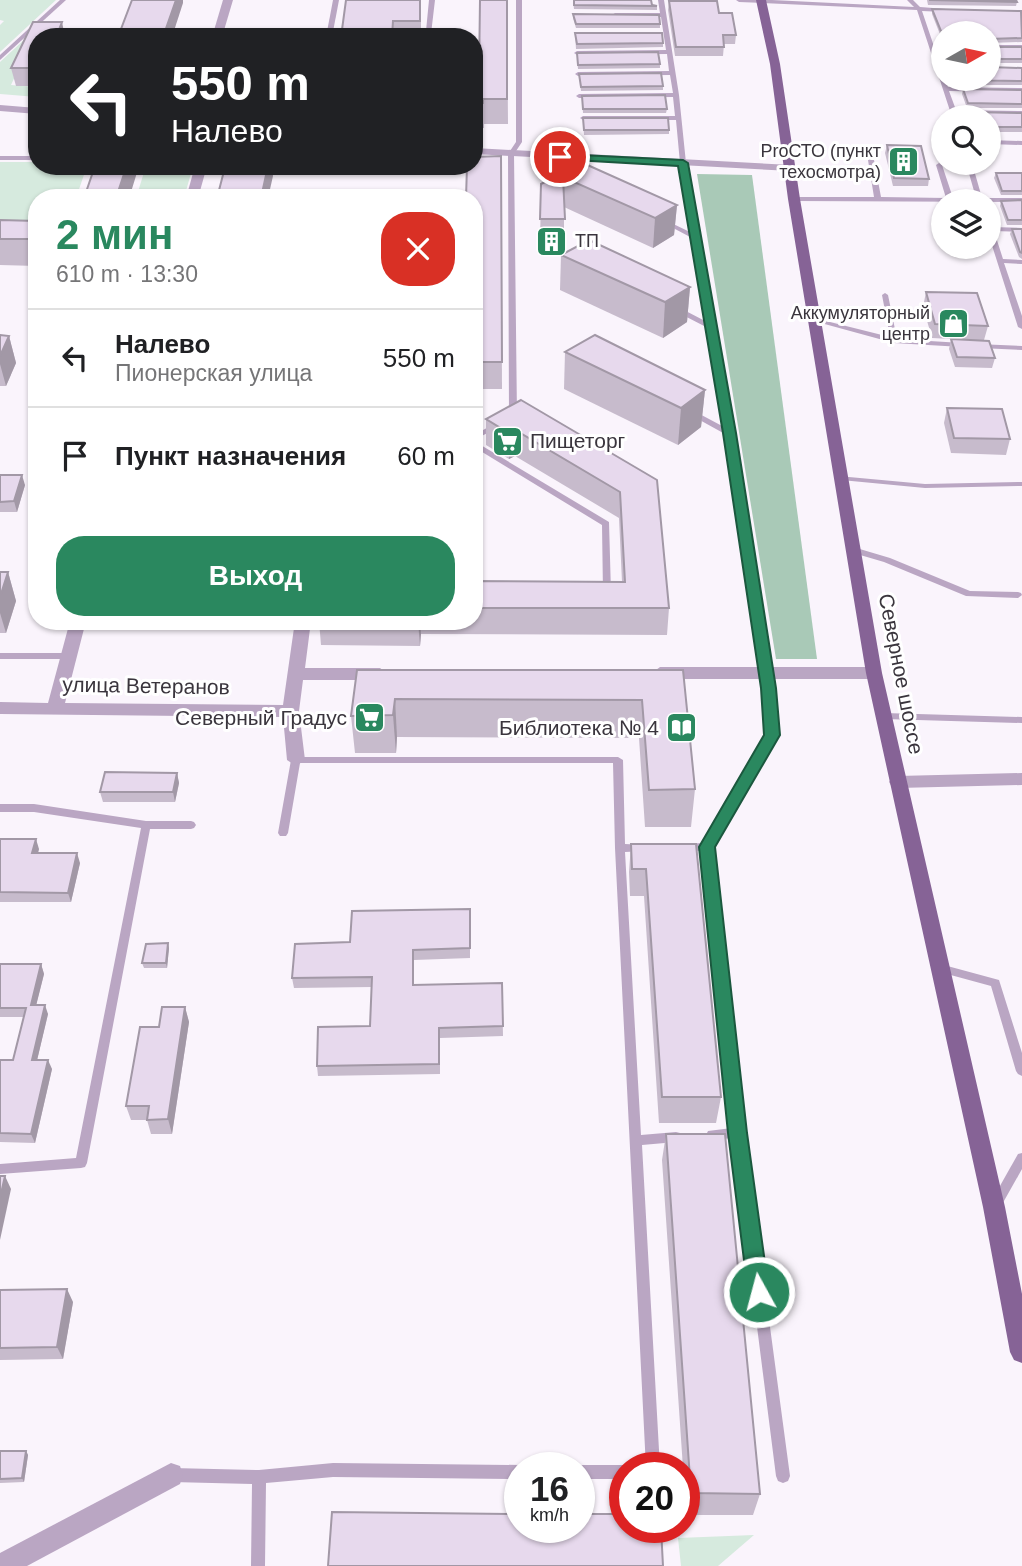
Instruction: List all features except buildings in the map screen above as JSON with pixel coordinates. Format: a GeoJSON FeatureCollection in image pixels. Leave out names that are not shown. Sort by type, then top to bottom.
{"type":"FeatureCollection","features":[{"type":"Feature","properties":{"kind":"main road","name":"Северное шоссе"},"geometry":{"type":"LineString","coordinates":[[762,1],[775,64],[794,198],[874,673],[994,1207],[1022,1352]]}},
{"type":"Feature","properties":{"kind":"street"},"geometry":{"type":"LineString","coordinates":[[220,28],[228,0]]}},
{"type":"Feature","properties":{"kind":"street"},"geometry":{"type":"LineString","coordinates":[[0,108],[28,110]]}},
{"type":"Feature","properties":{"kind":"street"},"geometry":{"type":"LineString","coordinates":[[483,152],[790,168]]}},
{"type":"Feature","properties":{"kind":"street"},"geometry":{"type":"LineString","coordinates":[[55,708],[75,630]]}},
{"type":"Feature","properties":{"kind":"street"},"geometry":{"type":"LineString","coordinates":[[296,760],[291,711],[302,630]]}},
{"type":"Feature","properties":{"kind":"street"},"geometry":{"type":"LineString","coordinates":[[641,673],[874,673]]}},
{"type":"Feature","properties":{"kind":"street"},"geometry":{"type":"LineString","coordinates":[[296,674],[393,674]]}},
{"type":"Feature","properties":{"kind":"street","name":"улица Ветеранов"},"geometry":{"type":"LineString","coordinates":[[0,708],[291,711]]}},
{"type":"Feature","properties":{"kind":"street"},"geometry":{"type":"LineString","coordinates":[[898,782],[1022,779]]}},
{"type":"Feature","properties":{"kind":"street"},"geometry":{"type":"LineString","coordinates":[[2,1566],[171,1475]]}},
{"type":"Feature","properties":{"kind":"lane"},"geometry":{"type":"LineString","coordinates":[[32,28],[63,0]]}},
{"type":"Feature","properties":{"kind":"lane"},"geometry":{"type":"LineString","coordinates":[[330,28],[336,0]]}},
{"type":"Feature","properties":{"kind":"lane"},"geometry":{"type":"LineString","coordinates":[[429,28],[432,0]]}},
{"type":"Feature","properties":{"kind":"lane"},"geometry":{"type":"LineString","coordinates":[[483,433],[513,417],[511,154],[519,142],[519,0]]}},
{"type":"Feature","properties":{"kind":"lane"},"geometry":{"type":"LineString","coordinates":[[662,0],[683,163],[729,433],[766,673],[772,735],[707,847],[738,1133],[783,1476]]}},
{"type":"Feature","properties":{"kind":"lane"},"geometry":{"type":"LineString","coordinates":[[739,0],[957,10]]}},
{"type":"Feature","properties":{"kind":"lane"},"geometry":{"type":"LineString","coordinates":[[881,0],[884,8]]}},
{"type":"Feature","properties":{"kind":"lane"},"geometry":{"type":"LineString","coordinates":[[909,0],[919,9],[931,47]]}},
{"type":"Feature","properties":{"kind":"lane"},"geometry":{"type":"LineString","coordinates":[[613,15],[664,15]]}},
{"type":"Feature","properties":{"kind":"lane"},"geometry":{"type":"LineString","coordinates":[[0,58],[28,31]]}},
{"type":"Feature","properties":{"kind":"lane"},"geometry":{"type":"LineString","coordinates":[[654,33],[667,33]]}},
{"type":"Feature","properties":{"kind":"lane"},"geometry":{"type":"LineString","coordinates":[[1001,47],[1022,47]]}},
{"type":"Feature","properties":{"kind":"lane"},"geometry":{"type":"LineString","coordinates":[[577,52],[669,52]]}},
{"type":"Feature","properties":{"kind":"lane"},"geometry":{"type":"LineString","coordinates":[[578,74],[673,73]]}},
{"type":"Feature","properties":{"kind":"lane"},"geometry":{"type":"LineString","coordinates":[[1001,90],[1022,90]]}},
{"type":"Feature","properties":{"kind":"lane"},"geometry":{"type":"LineString","coordinates":[[579,96],[676,95]]}},
{"type":"Feature","properties":{"kind":"lane"},"geometry":{"type":"LineString","coordinates":[[1001,113],[1022,113]]}},
{"type":"Feature","properties":{"kind":"lane"},"geometry":{"type":"LineString","coordinates":[[583,118],[678,118]]}},
{"type":"Feature","properties":{"kind":"lane"},"geometry":{"type":"LineString","coordinates":[[1001,142],[1022,143]]}},
{"type":"Feature","properties":{"kind":"lane"},"geometry":{"type":"LineString","coordinates":[[0,158],[28,158]]}},
{"type":"Feature","properties":{"kind":"lane"},"geometry":{"type":"LineString","coordinates":[[871,160],[878,199]]}},
{"type":"Feature","properties":{"kind":"lane"},"geometry":{"type":"LineString","coordinates":[[794,198],[931,200]]}},
{"type":"Feature","properties":{"kind":"lane"},"geometry":{"type":"LineString","coordinates":[[1001,201],[1022,201]]}},
{"type":"Feature","properties":{"kind":"lane"},"geometry":{"type":"LineString","coordinates":[[502,216],[512,216]]}},
{"type":"Feature","properties":{"kind":"lane"},"geometry":{"type":"LineString","coordinates":[[658,219],[695,237]]}},
{"type":"Feature","properties":{"kind":"lane"},"geometry":{"type":"LineString","coordinates":[[1001,229],[1022,230]]}},
{"type":"Feature","properties":{"kind":"lane"},"geometry":{"type":"LineString","coordinates":[[1022,262],[1000,261],[1022,326]]}},
{"type":"Feature","properties":{"kind":"lane"},"geometry":{"type":"LineString","coordinates":[[1011,294],[1022,294]]}},
{"type":"Feature","properties":{"kind":"lane"},"geometry":{"type":"LineString","coordinates":[[885,295],[894,341]]}},
{"type":"Feature","properties":{"kind":"lane"},"geometry":{"type":"LineString","coordinates":[[663,303],[710,327]]}},
{"type":"Feature","properties":{"kind":"lane"},"geometry":{"type":"LineString","coordinates":[[814,320],[894,341],[1022,348]]}},
{"type":"Feature","properties":{"kind":"lane"},"geometry":{"type":"LineString","coordinates":[[684,409],[729,433]]}},
{"type":"Feature","properties":{"kind":"lane"},"geometry":{"type":"LineString","coordinates":[[483,449],[606,524],[607,597],[593,597]]}},
{"type":"Feature","properties":{"kind":"lane"},"geometry":{"type":"LineString","coordinates":[[841,478],[925,486],[1022,484]]}},
{"type":"Feature","properties":{"kind":"lane"},"geometry":{"type":"LineString","coordinates":[[853,550],[887,560],[970,594],[1018,596]]}},
{"type":"Feature","properties":{"kind":"lane"},"geometry":{"type":"LineString","coordinates":[[0,656],[68,656]]}},
{"type":"Feature","properties":{"kind":"lane"},"geometry":{"type":"LineString","coordinates":[[884,716],[1022,720]]}},
{"type":"Feature","properties":{"kind":"lane"},"geometry":{"type":"LineString","coordinates":[[283,833],[296,760],[618,760],[620,848],[652,1452]]}},
{"type":"Feature","properties":{"kind":"lane"},"geometry":{"type":"LineString","coordinates":[[0,808],[34,808],[146,825],[191,824]]}},
{"type":"Feature","properties":{"kind":"lane"},"geometry":{"type":"LineString","coordinates":[[0,1169],[81,1163],[146,825]]}},
{"type":"Feature","properties":{"kind":"lane"},"geometry":{"type":"LineString","coordinates":[[620,848],[707,847]]}},
{"type":"Feature","properties":{"kind":"lane"},"geometry":{"type":"LineString","coordinates":[[940,968],[995,984],[1022,1071]]}},
{"type":"Feature","properties":{"kind":"lane"},"geometry":{"type":"LineString","coordinates":[[700,1136],[738,1133]]}},
{"type":"Feature","properties":{"kind":"lane"},"geometry":{"type":"LineString","coordinates":[[636,1140],[687,1136]]}},
{"type":"Feature","properties":{"kind":"lane"},"geometry":{"type":"LineString","coordinates":[[994,1207],[1022,1158]]}},
{"type":"Feature","properties":{"kind":"lane"},"geometry":{"type":"LineString","coordinates":[[171,1475],[259,1477],[333,1470],[504,1472]]}},
{"type":"Feature","properties":{"kind":"lane"},"geometry":{"type":"LineString","coordinates":[[258,1566],[259,1477]]}},
{"type":"Feature","properties":{"kind":"green space"},"geometry":{"type":"Polygon","coordinates":[[[0,0],[56,0],[0,52],[0,25],[4,21],[0,20],[0,0]]]}},
{"type":"Feature","properties":{"kind":"green space"},"geometry":{"type":"Polygon","coordinates":[[[28,38],[28,49],[11,85],[28,86],[28,96],[0,94],[0,62],[28,38]]]}},
{"type":"Feature","properties":{"kind":"green space"},"geometry":{"type":"Polygon","coordinates":[[[0,162],[28,162],[28,175],[84,175],[79,189],[28,189],[28,229],[0,228],[0,162]]]}},
{"type":"Feature","properties":{"kind":"green space"},"geometry":{"type":"Polygon","coordinates":[[[697,174],[752,175],[817,659],[776,659],[697,174]]]}},
{"type":"Feature","properties":{"kind":"green space"},"geometry":{"type":"Polygon","coordinates":[[[143,175],[190,175],[187,189],[139,189],[143,175]]]}},
{"type":"Feature","properties":{"kind":"green space"},"geometry":{"type":"Polygon","coordinates":[[[754,1535],[718,1566],[681,1566],[679,1543],[700,1543],[700,1537],[754,1535]]]}},
{"type":"Feature","properties":{"kind":"place","name":"ProСТО (пункт техосмотра)"},"geometry":{"type":"Point","coordinates":[904,161]}},
{"type":"Feature","properties":{"kind":"place","name":"ТП"},"geometry":{"type":"Point","coordinates":[552,241]}},
{"type":"Feature","properties":{"kind":"place","name":"Аккумуляторный центр"},"geometry":{"type":"Point","coordinates":[953,323]}},
{"type":"Feature","properties":{"kind":"place","name":"Пищеторг"},"geometry":{"type":"Point","coordinates":[507,441]}},
{"type":"Feature","properties":{"kind":"place","name":"Северный Градус"},"geometry":{"type":"Point","coordinates":[370,718]}},
{"type":"Feature","properties":{"kind":"place","name":"Библиотека № 4"},"geometry":{"type":"Point","coordinates":[682,728]}},
{"type":"Feature","properties":{"kind":"route"},"geometry":{"type":"LineString","coordinates":[[560,157],[683,163],[769,688],[772,735],[707,847],[738,1133],[759,1292]]}}]}
